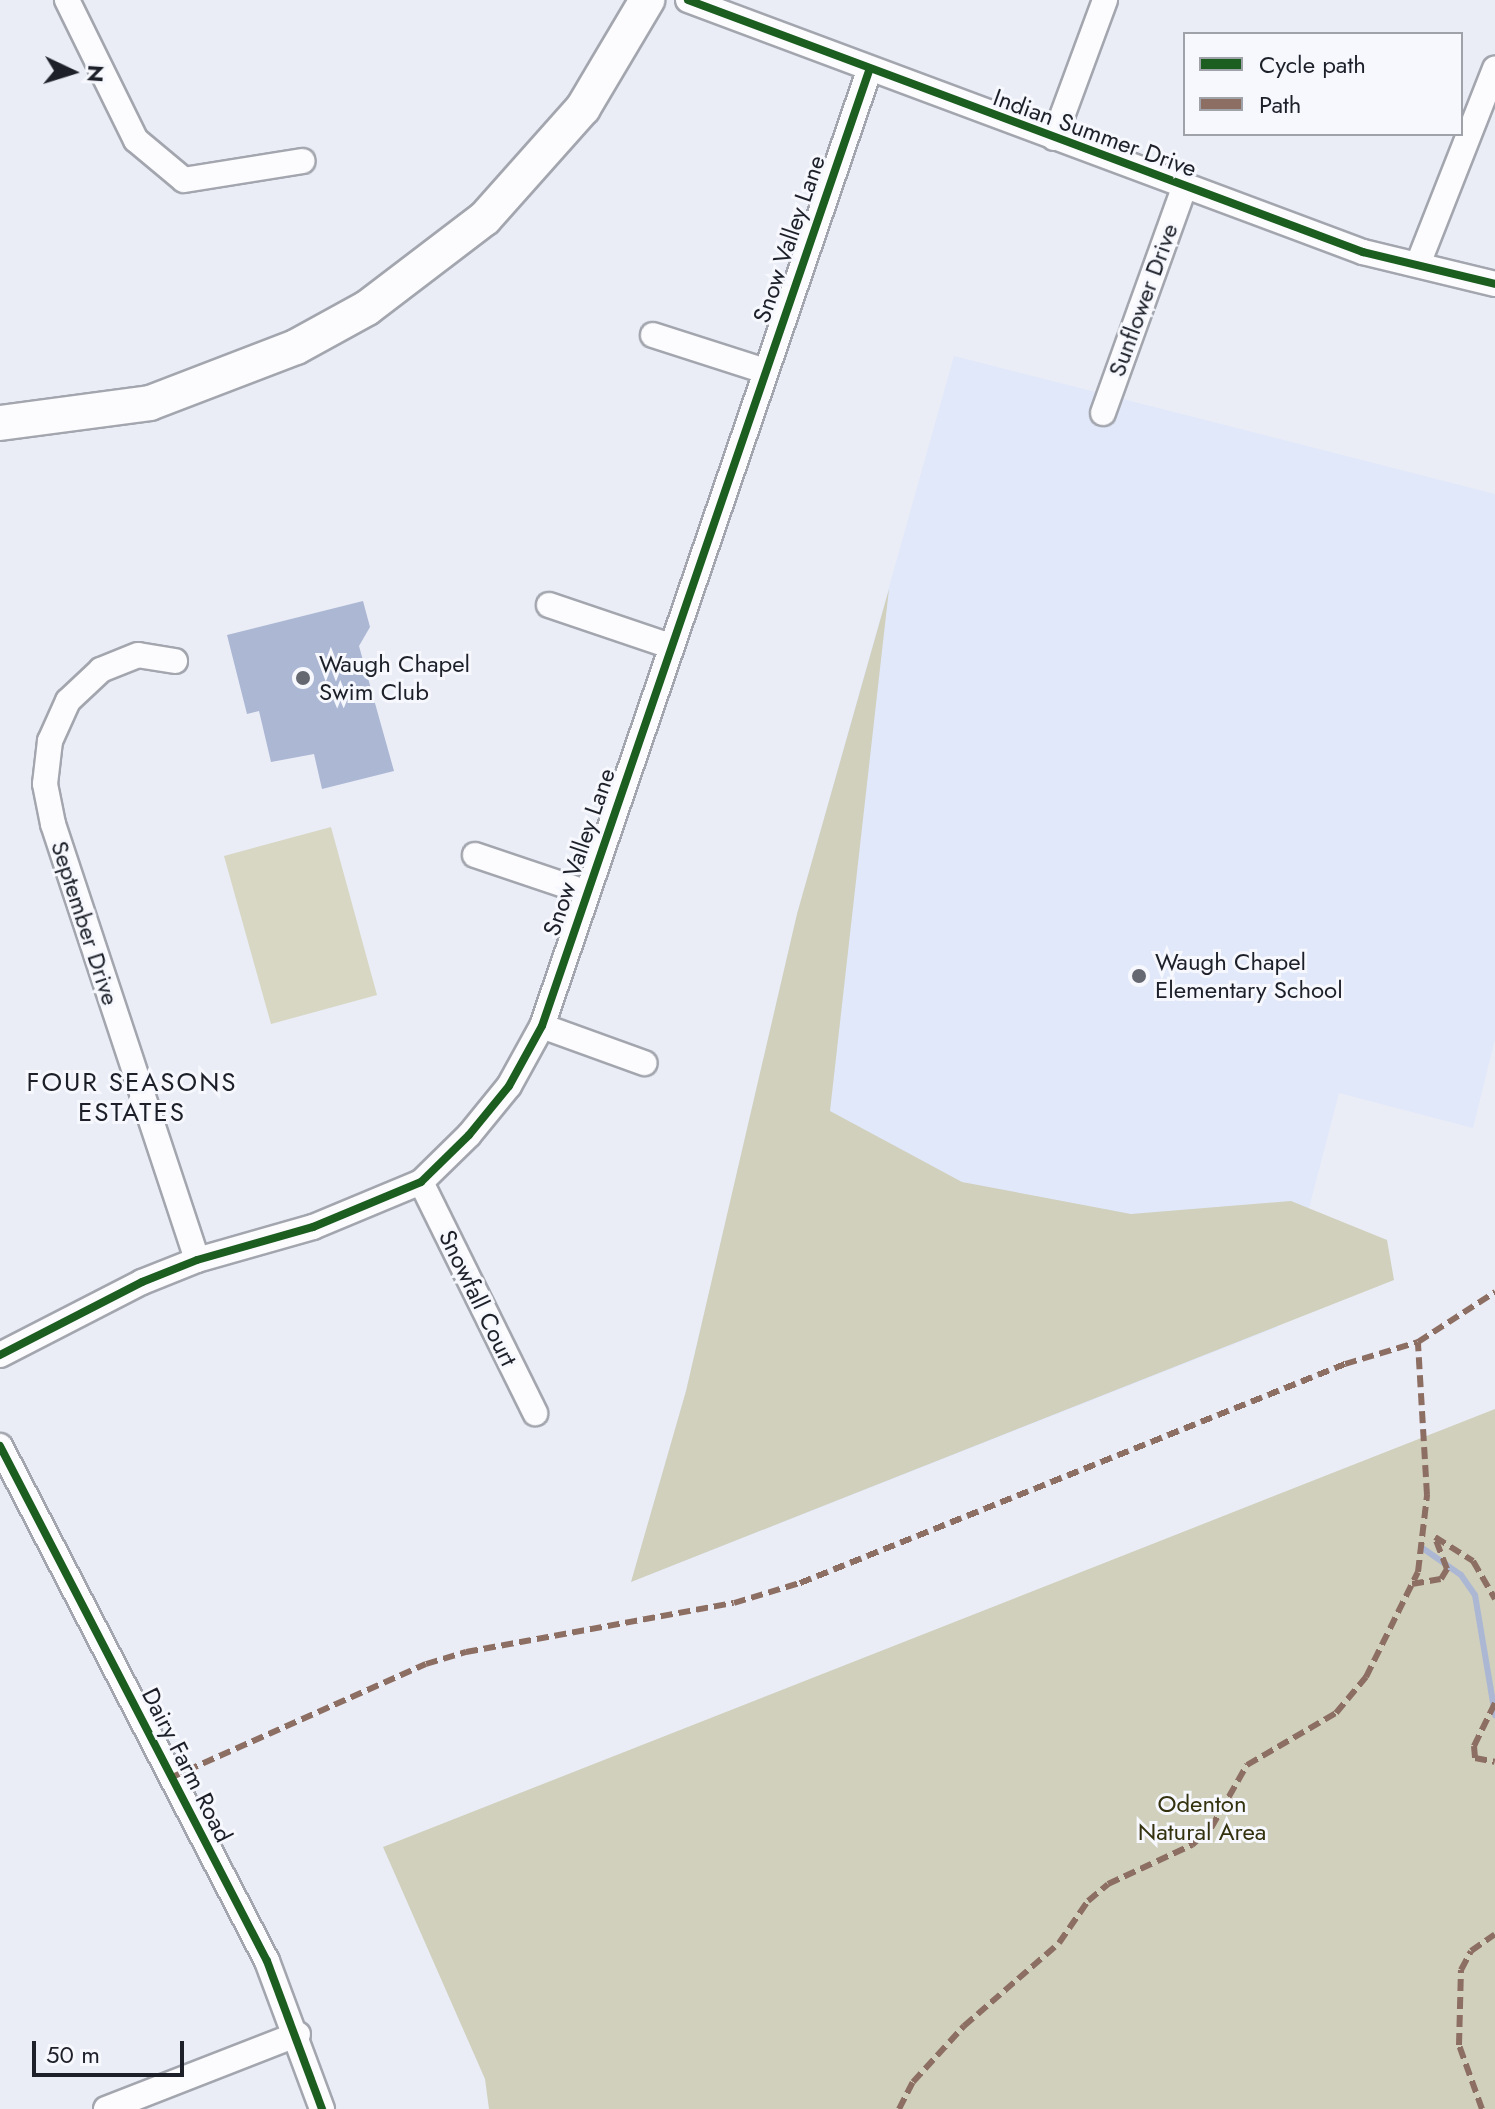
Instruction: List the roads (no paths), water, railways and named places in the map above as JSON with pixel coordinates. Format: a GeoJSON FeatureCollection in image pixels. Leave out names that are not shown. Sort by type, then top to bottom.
{"type":"FeatureCollection","features":[{"type":"Feature","properties":{"kind":"main road"},"geometry":{"type":"LineString","coordinates":[[0,423],[150,403],[296,347],[367,308],[485,218],[583,108],[647,0]]}},
{"type":"Feature","properties":{"kind":"street"},"geometry":{"type":"LineString","coordinates":[[67,0],[136,140],[184,180],[302,161]]}},
{"type":"Feature","properties":{"kind":"street","name":"Indian Summer Drive"},"geometry":{"type":"LineString","coordinates":[[688,0],[869,71],[1363,252],[1495,284]]}},
{"type":"Feature","properties":{"kind":"street"},"geometry":{"type":"LineString","coordinates":[[1054,138],[1105,0]]}},
{"type":"Feature","properties":{"kind":"street"},"geometry":{"type":"LineString","coordinates":[[1418,264],[1495,69]]}},
{"type":"Feature","properties":{"kind":"street","name":"Snow Valley Lane"},"geometry":{"type":"LineString","coordinates":[[0,1355],[197,1260],[313,1227],[421,1182],[469,1135],[509,1086],[542,1026],[585,892],[869,71]]}},
{"type":"Feature","properties":{"kind":"street","name":"Sunflower Drive"},"geometry":{"type":"LineString","coordinates":[[1103,413],[1184,188]]}},
{"type":"Feature","properties":{"kind":"street"},"geometry":{"type":"LineString","coordinates":[[653,335],[765,371]]}},
{"type":"Feature","properties":{"kind":"street"},"geometry":{"type":"LineString","coordinates":[[549,605],[670,646]]}},
{"type":"Feature","properties":{"kind":"street","name":"September Drive"},"geometry":{"type":"LineString","coordinates":[[175,661],[138,655],[101,670],[68,701],[50,741],[45,784],[53,824],[197,1260]]}},
{"type":"Feature","properties":{"kind":"street"},"geometry":{"type":"LineString","coordinates":[[475,855],[585,892]]}},
{"type":"Feature","properties":{"kind":"street"},"geometry":{"type":"LineString","coordinates":[[542,1026],[644,1063]]}},
{"type":"Feature","properties":{"kind":"street","name":"Snowfall Court"},"geometry":{"type":"LineString","coordinates":[[421,1182],[535,1413]]}},
{"type":"Feature","properties":{"kind":"street","name":"Dairy Farm Road"},"geometry":{"type":"LineString","coordinates":[[0,1446],[267,1961],[298,2034],[322,2109]]}},
{"type":"Feature","properties":{"kind":"street"},"geometry":{"type":"LineString","coordinates":[[106,2109],[298,2034]]}},
{"type":"Feature","properties":{"kind":"water","name":"Waugh Chapel Swim Club"},"geometry":{"type":"Polygon","coordinates":[[[363,601],[370,627],[359,646],[394,771],[322,789],[314,754],[271,762],[259,711],[247,714],[227,635],[363,601]]]}},
{"type":"Feature","properties":{"kind":"waterway"},"geometry":{"type":"LineString","coordinates":[[1421,1547],[1461,1575],[1475,1595],[1495,1715]]}},
{"type":"Feature","properties":{"kind":"place","name":"Waugh Chapel Swim Club"},"geometry":{"type":"Point","coordinates":[303,678]}},
{"type":"Feature","properties":{"kind":"place","name":"Waugh Chapel Elementary School"},"geometry":{"type":"Point","coordinates":[1139,976]}},
{"type":"Feature","properties":{"kind":"district","name":"FOUR SEASONS ESTATES"},"geometry":{"type":"Point","coordinates":[132,1098]}},
{"type":"Feature","properties":{"kind":"park label","name":"Odenton Natural Area"},"geometry":{"type":"Point","coordinates":[1202,1818]}}]}
